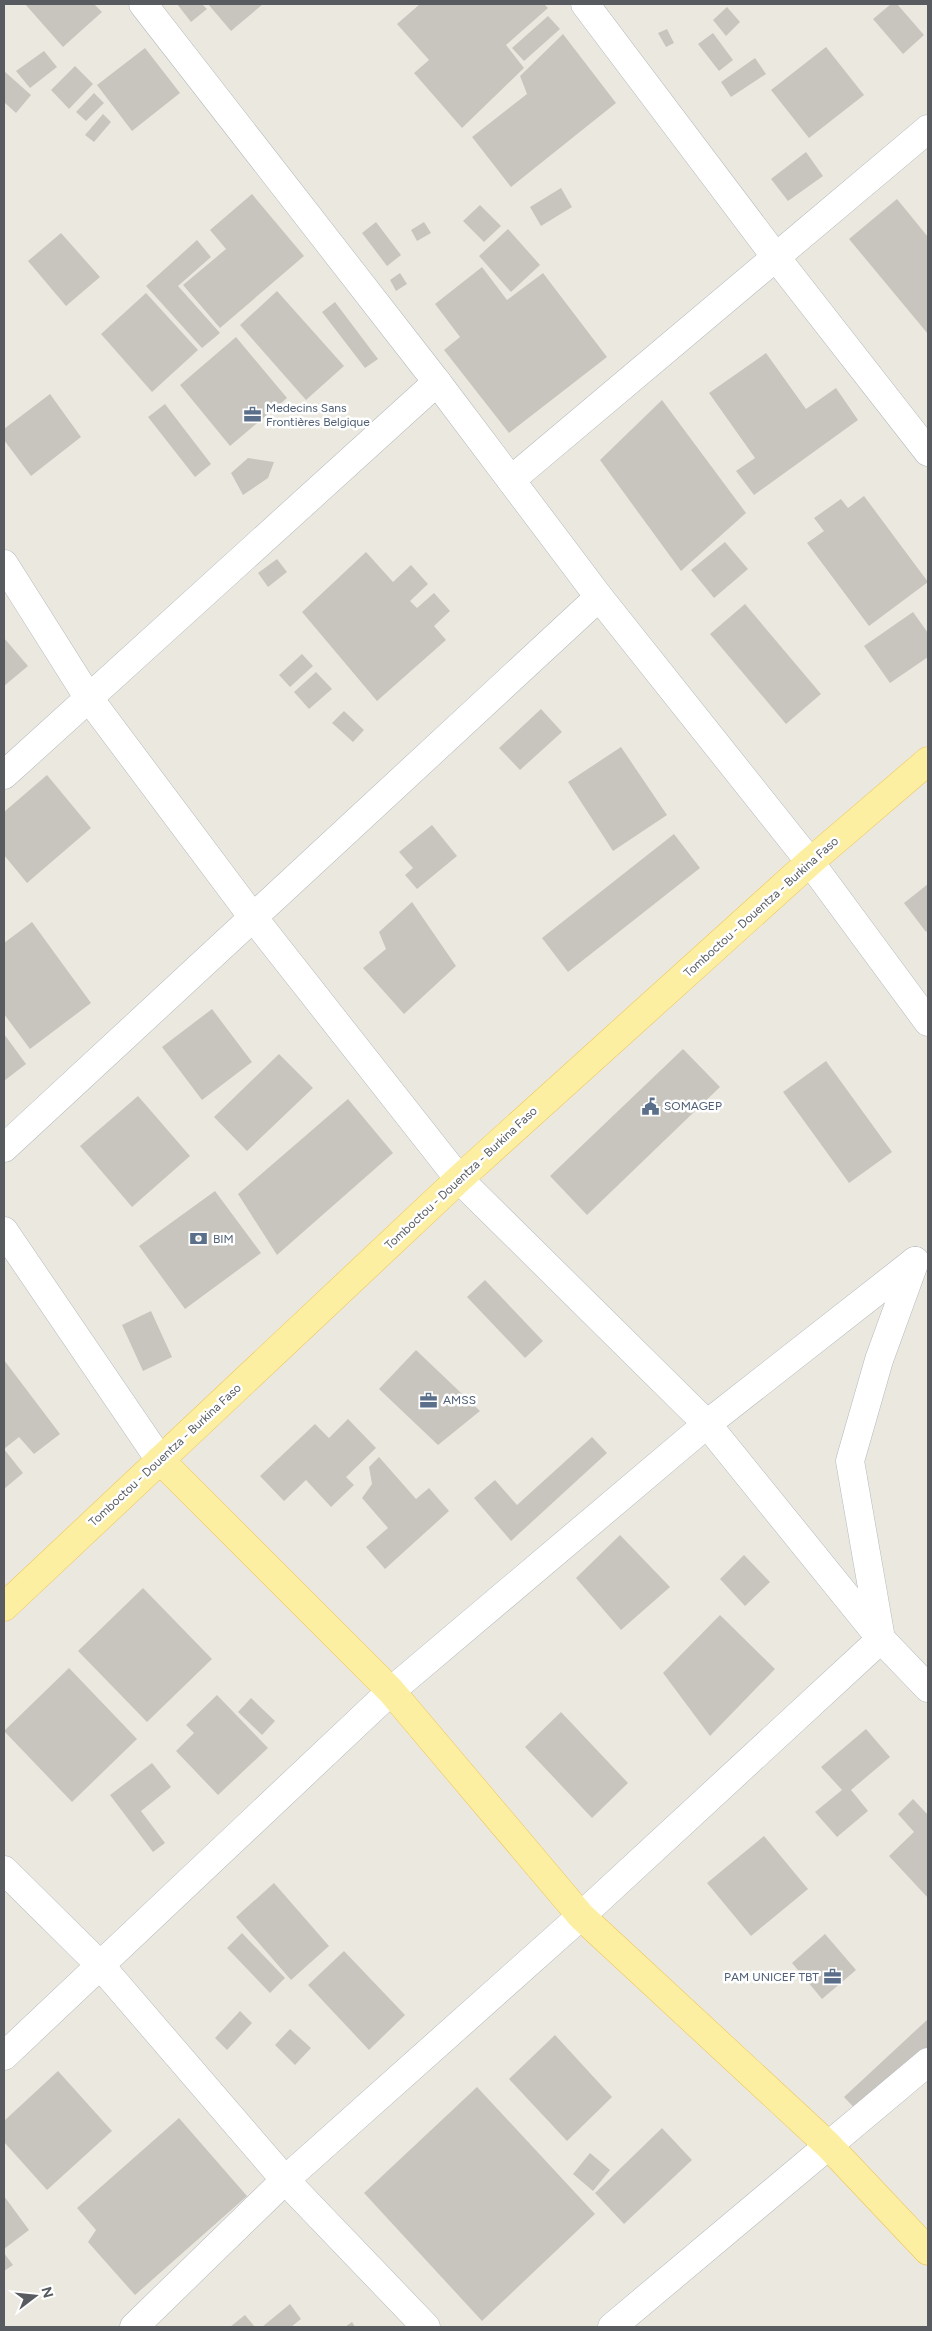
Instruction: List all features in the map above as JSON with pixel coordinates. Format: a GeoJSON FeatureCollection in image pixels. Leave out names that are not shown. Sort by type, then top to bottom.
{"type":"FeatureCollection","features":[{"type":"Feature","properties":{"kind":"main road","name":"Tomboctou - Douentza - Burkina Faso"},"geometry":{"type":"LineString","coordinates":[[4,1607],[459,1179],[810,862],[928,761]]}},
{"type":"Feature","properties":{"kind":"main road"},"geometry":{"type":"LineString","coordinates":[[160,1460],[391,1691],[581,1916],[828,2145],[928,2251]]}},
{"type":"Feature","properties":{"kind":"street"},"geometry":{"type":"LineString","coordinates":[[143,4],[437,382],[599,597],[810,862],[928,1022]]}},
{"type":"Feature","properties":{"kind":"street"},"geometry":{"type":"LineString","coordinates":[[585,4],[775,256],[928,452]]}},
{"type":"Feature","properties":{"kind":"street"},"geometry":{"type":"LineString","coordinates":[[511,480],[928,129]]}},
{"type":"Feature","properties":{"kind":"street"},"geometry":{"type":"LineString","coordinates":[[4,775],[437,382]]}},
{"type":"Feature","properties":{"kind":"street"},"geometry":{"type":"LineString","coordinates":[[4,564],[88,697],[252,916],[459,1179],[707,1424],[881,1639],[928,1688]]}},
{"type":"Feature","properties":{"kind":"street"},"geometry":{"type":"LineString","coordinates":[[4,1148],[252,916],[599,597]]}},
{"type":"Feature","properties":{"kind":"street"},"geometry":{"type":"LineString","coordinates":[[4,1231],[160,1460]]}},
{"type":"Feature","properties":{"kind":"street"},"geometry":{"type":"LineString","coordinates":[[4,2056],[391,1691],[707,1424],[922,1256]]}},
{"type":"Feature","properties":{"kind":"street"},"geometry":{"type":"LineString","coordinates":[[881,1639],[850,1460],[879,1360],[922,1256]]}},
{"type":"Feature","properties":{"kind":"street"},"geometry":{"type":"LineString","coordinates":[[134,2327],[285,2180],[581,1916],[881,1639]]}},
{"type":"Feature","properties":{"kind":"street"},"geometry":{"type":"LineString","coordinates":[[4,1870],[100,1965],[285,2180],[426,2327]]}},
{"type":"Feature","properties":{"kind":"street"},"geometry":{"type":"LineString","coordinates":[[612,2327],[928,2062]]}},
{"type":"Feature","properties":{"kind":"building"},"geometry":{"type":"Polygon","coordinates":[[[25,4],[94,4],[102,12],[63,47],[25,4]]]}},
{"type":"Feature","properties":{"kind":"building"},"geometry":{"type":"Polygon","coordinates":[[[177,4],[202,4],[207,9],[191,22],[177,4]]]}},
{"type":"Feature","properties":{"kind":"building"},"geometry":{"type":"Polygon","coordinates":[[[208,4],[263,4],[231,31],[208,4]]]}},
{"type":"Feature","properties":{"kind":"building"},"geometry":{"type":"Polygon","coordinates":[[[420,4],[544,4],[548,8],[506,45],[524,68],[462,128],[414,73],[429,60],[397,24],[420,4]]]}},
{"type":"Feature","properties":{"kind":"building"},"geometry":{"type":"Polygon","coordinates":[[[891,4],[897,4],[924,35],[903,54],[873,19],[891,4]]]}},
{"type":"Feature","properties":{"kind":"building"},"geometry":{"type":"Polygon","coordinates":[[[727,7],[740,22],[726,36],[713,20],[727,7]]]}},
{"type":"Feature","properties":{"kind":"building"},"geometry":{"type":"Polygon","coordinates":[[[548,16],[560,29],[524,61],[512,48],[548,16]]]}},
{"type":"Feature","properties":{"kind":"building"},"geometry":{"type":"Polygon","coordinates":[[[667,29],[674,43],[666,47],[658,33],[667,29]]]}},
{"type":"Feature","properties":{"kind":"building"},"geometry":{"type":"Polygon","coordinates":[[[713,33],[733,60],[719,71],[698,44],[713,33]]]}},
{"type":"Feature","properties":{"kind":"building"},"geometry":{"type":"Polygon","coordinates":[[[563,34],[616,103],[511,187],[472,137],[527,94],[520,76],[563,34]]]}},
{"type":"Feature","properties":{"kind":"building"},"geometry":{"type":"Polygon","coordinates":[[[826,47],[864,95],[809,138],[771,90],[826,47]]]}},
{"type":"Feature","properties":{"kind":"building"},"geometry":{"type":"Polygon","coordinates":[[[145,48],[180,93],[132,131],[97,85],[145,48]]]}},
{"type":"Feature","properties":{"kind":"building"},"geometry":{"type":"Polygon","coordinates":[[[44,51],[57,67],[30,88],[16,71],[44,51]]]}},
{"type":"Feature","properties":{"kind":"building"},"geometry":{"type":"Polygon","coordinates":[[[755,58],[766,74],[731,97],[721,82],[755,58]]]}},
{"type":"Feature","properties":{"kind":"building"},"geometry":{"type":"Polygon","coordinates":[[[75,66],[93,84],[69,109],[51,90],[75,66]]]}},
{"type":"Feature","properties":{"kind":"building"},"geometry":{"type":"Polygon","coordinates":[[[4,71],[31,95],[16,113],[4,102],[4,71]]]}},
{"type":"Feature","properties":{"kind":"building"},"geometry":{"type":"Polygon","coordinates":[[[94,93],[104,103],[86,121],[76,112],[94,93]]]}},
{"type":"Feature","properties":{"kind":"building"},"geometry":{"type":"Polygon","coordinates":[[[103,114],[111,122],[94,142],[85,135],[103,114]]]}},
{"type":"Feature","properties":{"kind":"building"},"geometry":{"type":"Polygon","coordinates":[[[806,152],[823,176],[788,201],[771,179],[806,152]]]}},
{"type":"Feature","properties":{"kind":"building"},"geometry":{"type":"Polygon","coordinates":[[[561,188],[572,207],[541,226],[530,207],[561,188]]]}},
{"type":"Feature","properties":{"kind":"building"},"geometry":{"type":"Polygon","coordinates":[[[252,194],[304,256],[220,328],[183,285],[226,249],[210,230],[252,194]]]}},
{"type":"Feature","properties":{"kind":"building"},"geometry":{"type":"Polygon","coordinates":[[[897,199],[928,237],[928,334],[849,239],[897,199]]]}},
{"type":"Feature","properties":{"kind":"building"},"geometry":{"type":"Polygon","coordinates":[[[480,205],[501,226],[484,242],[463,221],[480,205]]]}},
{"type":"Feature","properties":{"kind":"building"},"geometry":{"type":"Polygon","coordinates":[[[376,222],[401,255],[387,266],[362,233],[376,222]]]}},
{"type":"Feature","properties":{"kind":"building"},"geometry":{"type":"Polygon","coordinates":[[[424,222],[431,233],[417,241],[411,230],[424,222]]]}},
{"type":"Feature","properties":{"kind":"building"},"geometry":{"type":"Polygon","coordinates":[[[508,229],[540,265],[511,292],[479,256],[508,229]]]}},
{"type":"Feature","properties":{"kind":"building"},"geometry":{"type":"Polygon","coordinates":[[[61,233],[100,277],[66,306],[28,261],[61,233]]]}},
{"type":"Feature","properties":{"kind":"building"},"geometry":{"type":"Polygon","coordinates":[[[197,240],[211,257],[178,286],[220,333],[202,348],[146,286],[197,240]]]}},
{"type":"Feature","properties":{"kind":"building"},"geometry":{"type":"Polygon","coordinates":[[[482,267],[507,300],[543,273],[607,357],[509,433],[444,350],[460,337],[435,304],[482,267]]]}},
{"type":"Feature","properties":{"kind":"building"},"geometry":{"type":"Polygon","coordinates":[[[400,273],[407,284],[396,291],[390,280],[400,273]]]}},
{"type":"Feature","properties":{"kind":"building"},"geometry":{"type":"Polygon","coordinates":[[[277,291],[344,366],[306,400],[240,325],[277,291]]]}},
{"type":"Feature","properties":{"kind":"building"},"geometry":{"type":"Polygon","coordinates":[[[146,293],[198,350],[152,392],[101,334],[146,293]]]}},
{"type":"Feature","properties":{"kind":"building"},"geometry":{"type":"Polygon","coordinates":[[[335,302],[378,359],[365,368],[322,312],[335,302]]]}},
{"type":"Feature","properties":{"kind":"building"},"geometry":{"type":"Polygon","coordinates":[[[236,337],[287,398],[230,446],[180,385],[236,337]]]}},
{"type":"Feature","properties":{"kind":"building"},"geometry":{"type":"Polygon","coordinates":[[[766,353],[806,409],[836,388],[858,420],[754,495],[736,471],[755,458],[709,393],[766,353]]]}},
{"type":"Feature","properties":{"kind":"building"},"geometry":{"type":"Polygon","coordinates":[[[50,394],[81,437],[31,476],[4,440],[4,429],[50,394]]]}},
{"type":"Feature","properties":{"kind":"building"},"geometry":{"type":"Polygon","coordinates":[[[662,400],[746,513],[681,571],[600,460],[662,400]]]}},
{"type":"Feature","properties":{"kind":"building"},"geometry":{"type":"Polygon","coordinates":[[[165,404],[211,464],[195,477],[148,417],[165,404]]]}},
{"type":"Feature","properties":{"kind":"building"},"geometry":{"type":"Polygon","coordinates":[[[248,458],[274,462],[268,478],[243,495],[231,473],[248,458]]]}},
{"type":"Feature","properties":{"kind":"building"},"geometry":{"type":"Polygon","coordinates":[[[864,496],[928,582],[869,626],[807,543],[824,531],[814,518],[841,499],[848,508],[864,496]]]}},
{"type":"Feature","properties":{"kind":"building"},"geometry":{"type":"Polygon","coordinates":[[[725,542],[748,569],[714,598],[691,570],[725,542]]]}},
{"type":"Feature","properties":{"kind":"building"},"geometry":{"type":"Polygon","coordinates":[[[366,552],[393,582],[411,565],[428,584],[410,601],[417,608],[434,593],[450,611],[434,626],[446,640],[377,701],[302,612],[366,552]]]}},
{"type":"Feature","properties":{"kind":"building"},"geometry":{"type":"Polygon","coordinates":[[[277,559],[287,572],[268,587],[258,573],[277,559]]]}},
{"type":"Feature","properties":{"kind":"building"},"geometry":{"type":"Polygon","coordinates":[[[745,604],[821,694],[786,724],[710,634],[745,604]]]}},
{"type":"Feature","properties":{"kind":"building"},"geometry":{"type":"Polygon","coordinates":[[[913,612],[928,633],[928,657],[890,683],[864,646],[913,612]]]}},
{"type":"Feature","properties":{"kind":"building"},"geometry":{"type":"Polygon","coordinates":[[[4,638],[28,666],[4,686],[4,638]]]}},
{"type":"Feature","properties":{"kind":"building"},"geometry":{"type":"Polygon","coordinates":[[[302,654],[313,666],[290,687],[279,675],[302,654]]]}},
{"type":"Feature","properties":{"kind":"building"},"geometry":{"type":"Polygon","coordinates":[[[316,672],[332,689],[309,709],[294,692],[316,672]]]}},
{"type":"Feature","properties":{"kind":"building"},"geometry":{"type":"Polygon","coordinates":[[[541,709],[562,732],[520,770],[499,748],[541,709]]]}},
{"type":"Feature","properties":{"kind":"building"},"geometry":{"type":"Polygon","coordinates":[[[344,711],[364,730],[353,742],[332,723],[344,711]]]}},
{"type":"Feature","properties":{"kind":"building"},"geometry":{"type":"Polygon","coordinates":[[[621,747],[667,815],[613,851],[568,782],[621,747]]]}},
{"type":"Feature","properties":{"kind":"building"},"geometry":{"type":"Polygon","coordinates":[[[47,775],[91,828],[27,883],[4,855],[4,812],[47,775]]]}},
{"type":"Feature","properties":{"kind":"building"},"geometry":{"type":"Polygon","coordinates":[[[432,825],[457,856],[417,889],[405,875],[413,868],[399,852],[432,825]]]}},
{"type":"Feature","properties":{"kind":"building"},"geometry":{"type":"Polygon","coordinates":[[[674,834],[700,868],[568,972],[542,938],[674,834]]]}},
{"type":"Feature","properties":{"kind":"building"},"geometry":{"type":"Polygon","coordinates":[[[928,884],[928,930],[926,932],[904,903],[928,884]]]}},
{"type":"Feature","properties":{"kind":"building"},"geometry":{"type":"Polygon","coordinates":[[[412,902],[456,966],[404,1014],[363,968],[386,949],[379,932],[412,902]]]}},
{"type":"Feature","properties":{"kind":"building"},"geometry":{"type":"Polygon","coordinates":[[[32,922],[91,1003],[30,1049],[4,1014],[4,943],[32,922]]]}},
{"type":"Feature","properties":{"kind":"building"},"geometry":{"type":"Polygon","coordinates":[[[212,1009],[252,1062],[202,1100],[162,1047],[212,1009]]]}},
{"type":"Feature","properties":{"kind":"building"},"geometry":{"type":"Polygon","coordinates":[[[4,1034],[26,1064],[4,1081],[4,1034]]]}},
{"type":"Feature","properties":{"kind":"building"},"geometry":{"type":"Polygon","coordinates":[[[683,1049],[720,1087],[587,1215],[550,1176],[683,1049]]]}},
{"type":"Feature","properties":{"kind":"building"},"geometry":{"type":"Polygon","coordinates":[[[279,1054],[313,1088],[247,1151],[214,1117],[279,1054]]]}},
{"type":"Feature","properties":{"kind":"building"},"geometry":{"type":"Polygon","coordinates":[[[826,1061],[892,1152],[849,1183],[783,1092],[826,1061]]]}},
{"type":"Feature","properties":{"kind":"building"},"geometry":{"type":"Polygon","coordinates":[[[138,1096],[190,1156],[132,1207],[80,1146],[138,1096]]]}},
{"type":"Feature","properties":{"kind":"building"},"geometry":{"type":"Polygon","coordinates":[[[348,1099],[393,1153],[277,1255],[238,1194],[348,1099]]]}},
{"type":"Feature","properties":{"kind":"building"},"geometry":{"type":"Polygon","coordinates":[[[215,1191],[261,1253],[185,1309],[139,1246],[215,1191]]]}},
{"type":"Feature","properties":{"kind":"building"},"geometry":{"type":"Polygon","coordinates":[[[485,1280],[543,1341],[525,1358],[467,1297],[485,1280]]]}},
{"type":"Feature","properties":{"kind":"building"},"geometry":{"type":"Polygon","coordinates":[[[151,1311],[172,1357],[143,1371],[122,1325],[151,1311]]]}},
{"type":"Feature","properties":{"kind":"building","name":"AMSS"},"geometry":{"type":"Polygon","coordinates":[[[416,1350],[480,1411],[438,1445],[379,1389],[416,1350]]]}},
{"type":"Feature","properties":{"kind":"building"},"geometry":{"type":"Polygon","coordinates":[[[4,1360],[60,1434],[34,1454],[19,1437],[4,1449],[4,1360]]]}},
{"type":"Feature","properties":{"kind":"building"},"geometry":{"type":"Polygon","coordinates":[[[348,1419],[376,1448],[346,1477],[354,1485],[331,1507],[306,1480],[284,1501],[260,1476],[315,1424],[329,1438],[348,1419]]]}},
{"type":"Feature","properties":{"kind":"building"},"geometry":{"type":"Polygon","coordinates":[[[592,1437],[607,1453],[511,1541],[474,1498],[495,1480],[517,1505],[592,1437]]]}},
{"type":"Feature","properties":{"kind":"building"},"geometry":{"type":"Polygon","coordinates":[[[4,1449],[23,1473],[4,1489],[4,1449]]]}},
{"type":"Feature","properties":{"kind":"building"},"geometry":{"type":"Polygon","coordinates":[[[379,1457],[416,1499],[429,1488],[449,1511],[385,1569],[366,1547],[388,1528],[362,1498],[372,1484],[369,1467],[379,1457]]]}},
{"type":"Feature","properties":{"kind":"building"},"geometry":{"type":"Polygon","coordinates":[[[620,1535],[670,1587],[621,1630],[576,1578],[620,1535]]]}},
{"type":"Feature","properties":{"kind":"building"},"geometry":{"type":"Polygon","coordinates":[[[744,1555],[770,1582],[745,1606],[720,1579],[744,1555]]]}},
{"type":"Feature","properties":{"kind":"building"},"geometry":{"type":"Polygon","coordinates":[[[143,1588],[212,1659],[147,1722],[78,1651],[143,1588]]]}},
{"type":"Feature","properties":{"kind":"building"},"geometry":{"type":"Polygon","coordinates":[[[720,1615],[775,1669],[710,1736],[663,1673],[720,1615]]]}},
{"type":"Feature","properties":{"kind":"building"},"geometry":{"type":"Polygon","coordinates":[[[69,1668],[137,1739],[72,1802],[4,1731],[69,1668]]]}},
{"type":"Feature","properties":{"kind":"building"},"geometry":{"type":"Polygon","coordinates":[[[217,1695],[268,1748],[218,1795],[176,1751],[194,1733],[186,1725],[217,1695]]]}},
{"type":"Feature","properties":{"kind":"building"},"geometry":{"type":"Polygon","coordinates":[[[251,1698],[275,1721],[262,1735],[238,1712],[251,1698]]]}},
{"type":"Feature","properties":{"kind":"building"},"geometry":{"type":"Polygon","coordinates":[[[561,1712],[628,1783],[592,1818],[525,1747],[561,1712]]]}},
{"type":"Feature","properties":{"kind":"building"},"geometry":{"type":"Polygon","coordinates":[[[866,1729],[890,1757],[851,1790],[868,1811],[837,1837],[815,1812],[842,1790],[821,1767],[866,1729]]]}},
{"type":"Feature","properties":{"kind":"building"},"geometry":{"type":"Polygon","coordinates":[[[152,1763],[171,1787],[141,1811],[165,1843],[153,1852],[110,1795],[152,1763]]]}},
{"type":"Feature","properties":{"kind":"building"},"geometry":{"type":"Polygon","coordinates":[[[913,1799],[928,1815],[928,1898],[889,1856],[914,1832],[898,1814],[913,1799]]]}},
{"type":"Feature","properties":{"kind":"building"},"geometry":{"type":"Polygon","coordinates":[[[764,1836],[808,1889],[751,1936],[707,1883],[764,1836]]]}},
{"type":"Feature","properties":{"kind":"building"},"geometry":{"type":"Polygon","coordinates":[[[274,1883],[329,1946],[291,1980],[236,1917],[274,1883]]]}},
{"type":"Feature","properties":{"kind":"building"},"geometry":{"type":"Polygon","coordinates":[[[242,1933],[285,1978],[270,1993],[227,1948],[242,1933]]]}},
{"type":"Feature","properties":{"kind":"building"},"geometry":{"type":"Polygon","coordinates":[[[825,1934],[856,1970],[822,1999],[792,1963],[825,1934]]]}},
{"type":"Feature","properties":{"kind":"building"},"geometry":{"type":"Polygon","coordinates":[[[344,1951],[405,2015],[369,2050],[308,1985],[344,1951]]]}},
{"type":"Feature","properties":{"kind":"building"},"geometry":{"type":"Polygon","coordinates":[[[240,2011],[252,2023],[227,2050],[215,2038],[240,2011]]]}},
{"type":"Feature","properties":{"kind":"building"},"geometry":{"type":"Polygon","coordinates":[[[928,2019],[928,2053],[861,2115],[844,2097],[928,2019]]]}},
{"type":"Feature","properties":{"kind":"building"},"geometry":{"type":"Polygon","coordinates":[[[290,2029],[311,2048],[295,2065],[275,2045],[290,2029]]]}},
{"type":"Feature","properties":{"kind":"building"},"geometry":{"type":"Polygon","coordinates":[[[555,2035],[612,2097],[567,2141],[509,2079],[555,2035]]]}},
{"type":"Feature","properties":{"kind":"building"},"geometry":{"type":"Polygon","coordinates":[[[58,2071],[112,2131],[47,2190],[4,2142],[4,2121],[58,2071]]]}},
{"type":"Feature","properties":{"kind":"building"},"geometry":{"type":"Polygon","coordinates":[[[477,2087],[595,2214],[482,2321],[364,2193],[477,2087]]]}},
{"type":"Feature","properties":{"kind":"building"},"geometry":{"type":"Polygon","coordinates":[[[179,2118],[247,2196],[135,2295],[88,2242],[96,2230],[77,2208],[179,2118]]]}},
{"type":"Feature","properties":{"kind":"building"},"geometry":{"type":"Polygon","coordinates":[[[662,2128],[692,2160],[624,2224],[595,2193],[662,2128]]]}},
{"type":"Feature","properties":{"kind":"building"},"geometry":{"type":"Polygon","coordinates":[[[590,2153],[610,2170],[593,2191],[573,2174],[590,2153]]]}},
{"type":"Feature","properties":{"kind":"building"},"geometry":{"type":"Polygon","coordinates":[[[4,2196],[29,2230],[4,2249],[4,2196]]]}},
{"type":"Feature","properties":{"kind":"building"},"geometry":{"type":"Polygon","coordinates":[[[4,2253],[13,2265],[4,2271],[4,2253]]]}},
{"type":"Feature","properties":{"kind":"building"},"geometry":{"type":"Polygon","coordinates":[[[290,2304],[301,2319],[291,2327],[262,2327],[290,2304]]]}},
{"type":"Feature","properties":{"kind":"building"},"geometry":{"type":"Polygon","coordinates":[[[245,2315],[255,2327],[230,2327],[245,2315]]]}},
{"type":"Feature","properties":{"kind":"building"},"geometry":{"type":"Polygon","coordinates":[[[352,2322],[355,2327],[345,2327],[352,2322]]]}},
{"type":"Feature","properties":{"kind":"place","name":"Medecins Sans Frontières Belgique"},"geometry":{"type":"Point","coordinates":[252,415]}},
{"type":"Feature","properties":{"kind":"place","name":"SOMAGEP"},"geometry":{"type":"Point","coordinates":[650,1106]}},
{"type":"Feature","properties":{"kind":"place","name":"BIM"},"geometry":{"type":"Point","coordinates":[199,1239]}},
{"type":"Feature","properties":{"kind":"place","name":"AMSS"},"geometry":{"type":"Point","coordinates":[429,1400]}},
{"type":"Feature","properties":{"kind":"place","name":"PAM UNICEF TBT"},"geometry":{"type":"Point","coordinates":[833,1977]}}]}
